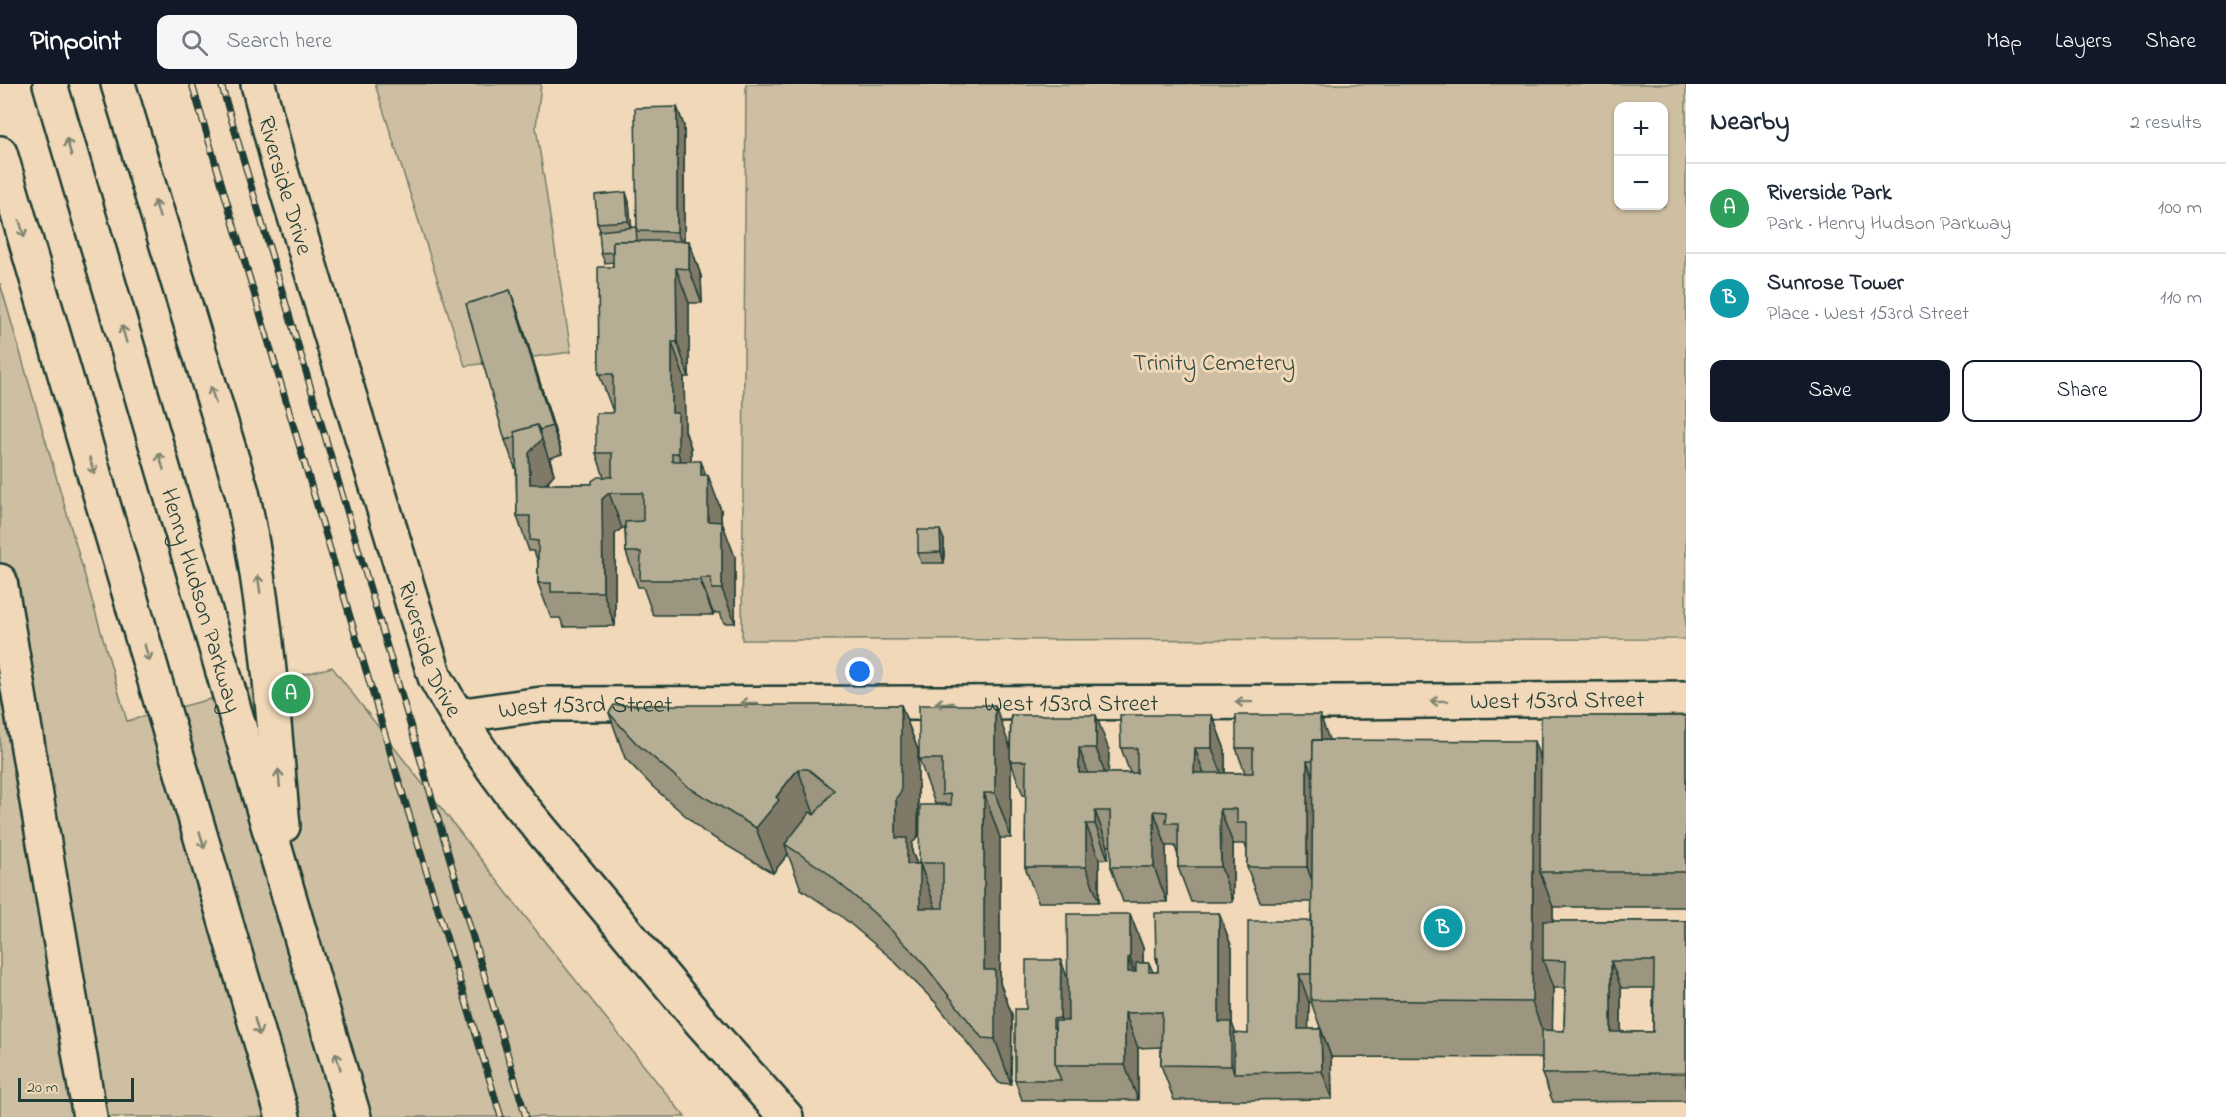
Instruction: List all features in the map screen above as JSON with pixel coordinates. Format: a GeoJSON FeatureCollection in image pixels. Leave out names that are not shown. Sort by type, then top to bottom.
{"type":"FeatureCollection","features":[{"type":"Feature","properties":{"kind":"main road","name":"Henry Hudson Parkway"},"geometry":{"type":"LineString","coordinates":[[50,84],[354,1117]]}},
{"type":"Feature","properties":{"kind":"main road"},"geometry":{"type":"LineString","coordinates":[[118,84],[227,440],[251,532],[268,654],[290,899]]}},
{"type":"Feature","properties":{"kind":"main road","name":"Riverside Drive"},"geometry":{"type":"LineString","coordinates":[[258,84],[278,162],[435,677],[457,716],[491,767],[700,1022],[786,1117]]}},
{"type":"Feature","properties":{"kind":"main road"},"geometry":{"type":"LineString","coordinates":[[0,153],[283,1117]]}},
{"type":"Feature","properties":{"kind":"main road"},"geometry":{"type":"LineString","coordinates":[[0,581],[90,1117]]}},
{"type":"Feature","properties":{"kind":"main road","name":"West 153rd Street"},"geometry":{"type":"LineString","coordinates":[[457,716],[542,704],[1344,702],[1686,698]]}},
{"type":"Feature","properties":{"kind":"green space"},"geometry":{"type":"Polygon","coordinates":[[[375,84],[541,84],[536,127],[571,352],[465,366],[375,84]]]}},
{"type":"Feature","properties":{"kind":"green space","name":"Trinity Cemetery"},"geometry":{"type":"Polygon","coordinates":[[[746,84],[1686,84],[1686,639],[742,640],[746,84]]]}},
{"type":"Feature","properties":{"kind":"green space"},"geometry":{"type":"Polygon","coordinates":[[[0,283],[127,721],[332,667],[541,937],[685,1117],[0,1117],[0,283]]]}},
{"type":"Feature","properties":{"kind":"building"},"geometry":{"type":"Polygon","coordinates":[[[677,107],[677,232],[637,231],[635,108],[677,107]]]}},
{"type":"Feature","properties":{"kind":"building"},"geometry":{"type":"Polygon","coordinates":[[[626,192],[628,221],[597,223],[595,195],[626,192]]]}},
{"type":"Feature","properties":{"kind":"building"},"geometry":{"type":"Polygon","coordinates":[[[636,227],[637,241],[613,241],[613,252],[601,253],[599,231],[636,227]]]}},
{"type":"Feature","properties":{"kind":"building"},"geometry":{"type":"Polygon","coordinates":[[[613,241],[689,241],[689,269],[676,268],[677,342],[672,342],[672,413],[678,413],[678,453],[672,453],[672,461],[701,461],[701,475],[708,475],[708,521],[722,522],[722,589],[712,589],[711,578],[640,580],[641,552],[626,552],[625,522],[643,521],[643,493],[609,493],[602,499],[603,592],[551,592],[551,583],[538,583],[538,541],[530,540],[530,516],[517,516],[514,432],[537,425],[542,439],[529,453],[530,484],[592,484],[592,481],[598,477],[612,477],[612,453],[596,453],[596,413],[613,413],[613,374],[599,374],[598,267],[613,267],[613,241]]]}},
{"type":"Feature","properties":{"kind":"building"},"geometry":{"type":"Polygon","coordinates":[[[510,290],[552,426],[540,430],[537,425],[514,432],[516,437],[505,440],[466,304],[510,290]]]}},
{"type":"Feature","properties":{"kind":"building"},"geometry":{"type":"Polygon","coordinates":[[[918,530],[940,530],[941,552],[918,553],[918,530]]]}},
{"type":"Feature","properties":{"kind":"building"},"geometry":{"type":"Polygon","coordinates":[[[614,705],[901,705],[901,792],[896,798],[896,838],[907,838],[907,864],[920,864],[920,908],[943,908],[943,863],[919,863],[920,805],[951,805],[950,794],[942,795],[942,759],[919,759],[919,705],[995,705],[995,793],[984,793],[984,970],[995,970],[995,1039],[982,1038],[920,959],[874,913],[825,871],[785,844],[810,812],[814,815],[834,790],[808,769],[798,769],[776,797],[779,800],[756,828],[688,787],[636,743],[609,713],[614,705]]]}},
{"type":"Feature","properties":{"kind":"building"},"geometry":{"type":"Polygon","coordinates":[[[1011,715],[1096,715],[1096,748],[1079,748],[1079,773],[1137,773],[1137,748],[1121,748],[1120,715],[1212,715],[1212,748],[1195,748],[1194,773],[1253,773],[1253,748],[1236,748],[1236,715],[1320,715],[1321,740],[1313,740],[1313,761],[1307,761],[1307,867],[1247,867],[1247,823],[1237,823],[1237,809],[1220,809],[1221,867],[1178,867],[1178,823],[1166,823],[1167,812],[1154,811],[1154,867],[1111,867],[1110,811],[1095,811],[1095,824],[1086,824],[1086,867],[1025,867],[1026,761],[1010,761],[1011,715]]]}},
{"type":"Feature","properties":{"kind":"building"},"geometry":{"type":"Polygon","coordinates":[[[1541,716],[1686,716],[1686,872],[1540,872],[1541,716]]]}},
{"type":"Feature","properties":{"kind":"building"},"geometry":{"type":"Polygon","coordinates":[[[1313,740],[1534,741],[1532,1002],[1311,1000],[1313,740]]]}},
{"type":"Feature","properties":{"kind":"building"},"geometry":{"type":"Polygon","coordinates":[[[1155,913],[1219,913],[1219,1022],[1231,1022],[1231,1066],[1161,1065],[1162,1012],[1125,1013],[1125,1065],[1055,1065],[1055,1021],[1068,1021],[1067,914],[1130,914],[1128,972],[1136,972],[1136,963],[1149,963],[1149,972],[1158,972],[1155,913]]]}},
{"type":"Feature","properties":{"kind":"building"},"geometry":{"type":"Polygon","coordinates":[[[1248,921],[1311,921],[1311,974],[1299,974],[1298,1029],[1321,1029],[1322,1071],[1234,1073],[1234,1033],[1248,1034],[1248,921]]]}},
{"type":"Feature","properties":{"kind":"building"},"geometry":{"type":"Polygon","coordinates":[[[1543,921],[1686,921],[1686,1073],[1542,1074],[1542,1030],[1564,1031],[1566,961],[1543,960],[1543,921]],[[1611,961],[1611,1032],[1653,1032],[1654,961],[1611,961]]]}},
{"type":"Feature","properties":{"kind":"building"},"geometry":{"type":"Polygon","coordinates":[[[1026,960],[1061,960],[1060,1018],[1053,1019],[1053,1028],[1055,1028],[1055,1065],[1061,1080],[1015,1080],[1015,1009],[1026,1009],[1026,960]]]}},
{"type":"Feature","properties":{"kind":"railway"},"geometry":{"type":"LineString","coordinates":[[192,84],[501,1117]]}},
{"type":"Feature","properties":{"kind":"railway"},"geometry":{"type":"LineString","coordinates":[[221,84],[526,1117]]}},
{"type":"Feature","properties":{"kind":"place","name":"Riverside Park"},"geometry":{"type":"Point","coordinates":[291,694]}},
{"type":"Feature","properties":{"kind":"place","name":"Sunrose Tower"},"geometry":{"type":"Point","coordinates":[1443,928]}}]}
